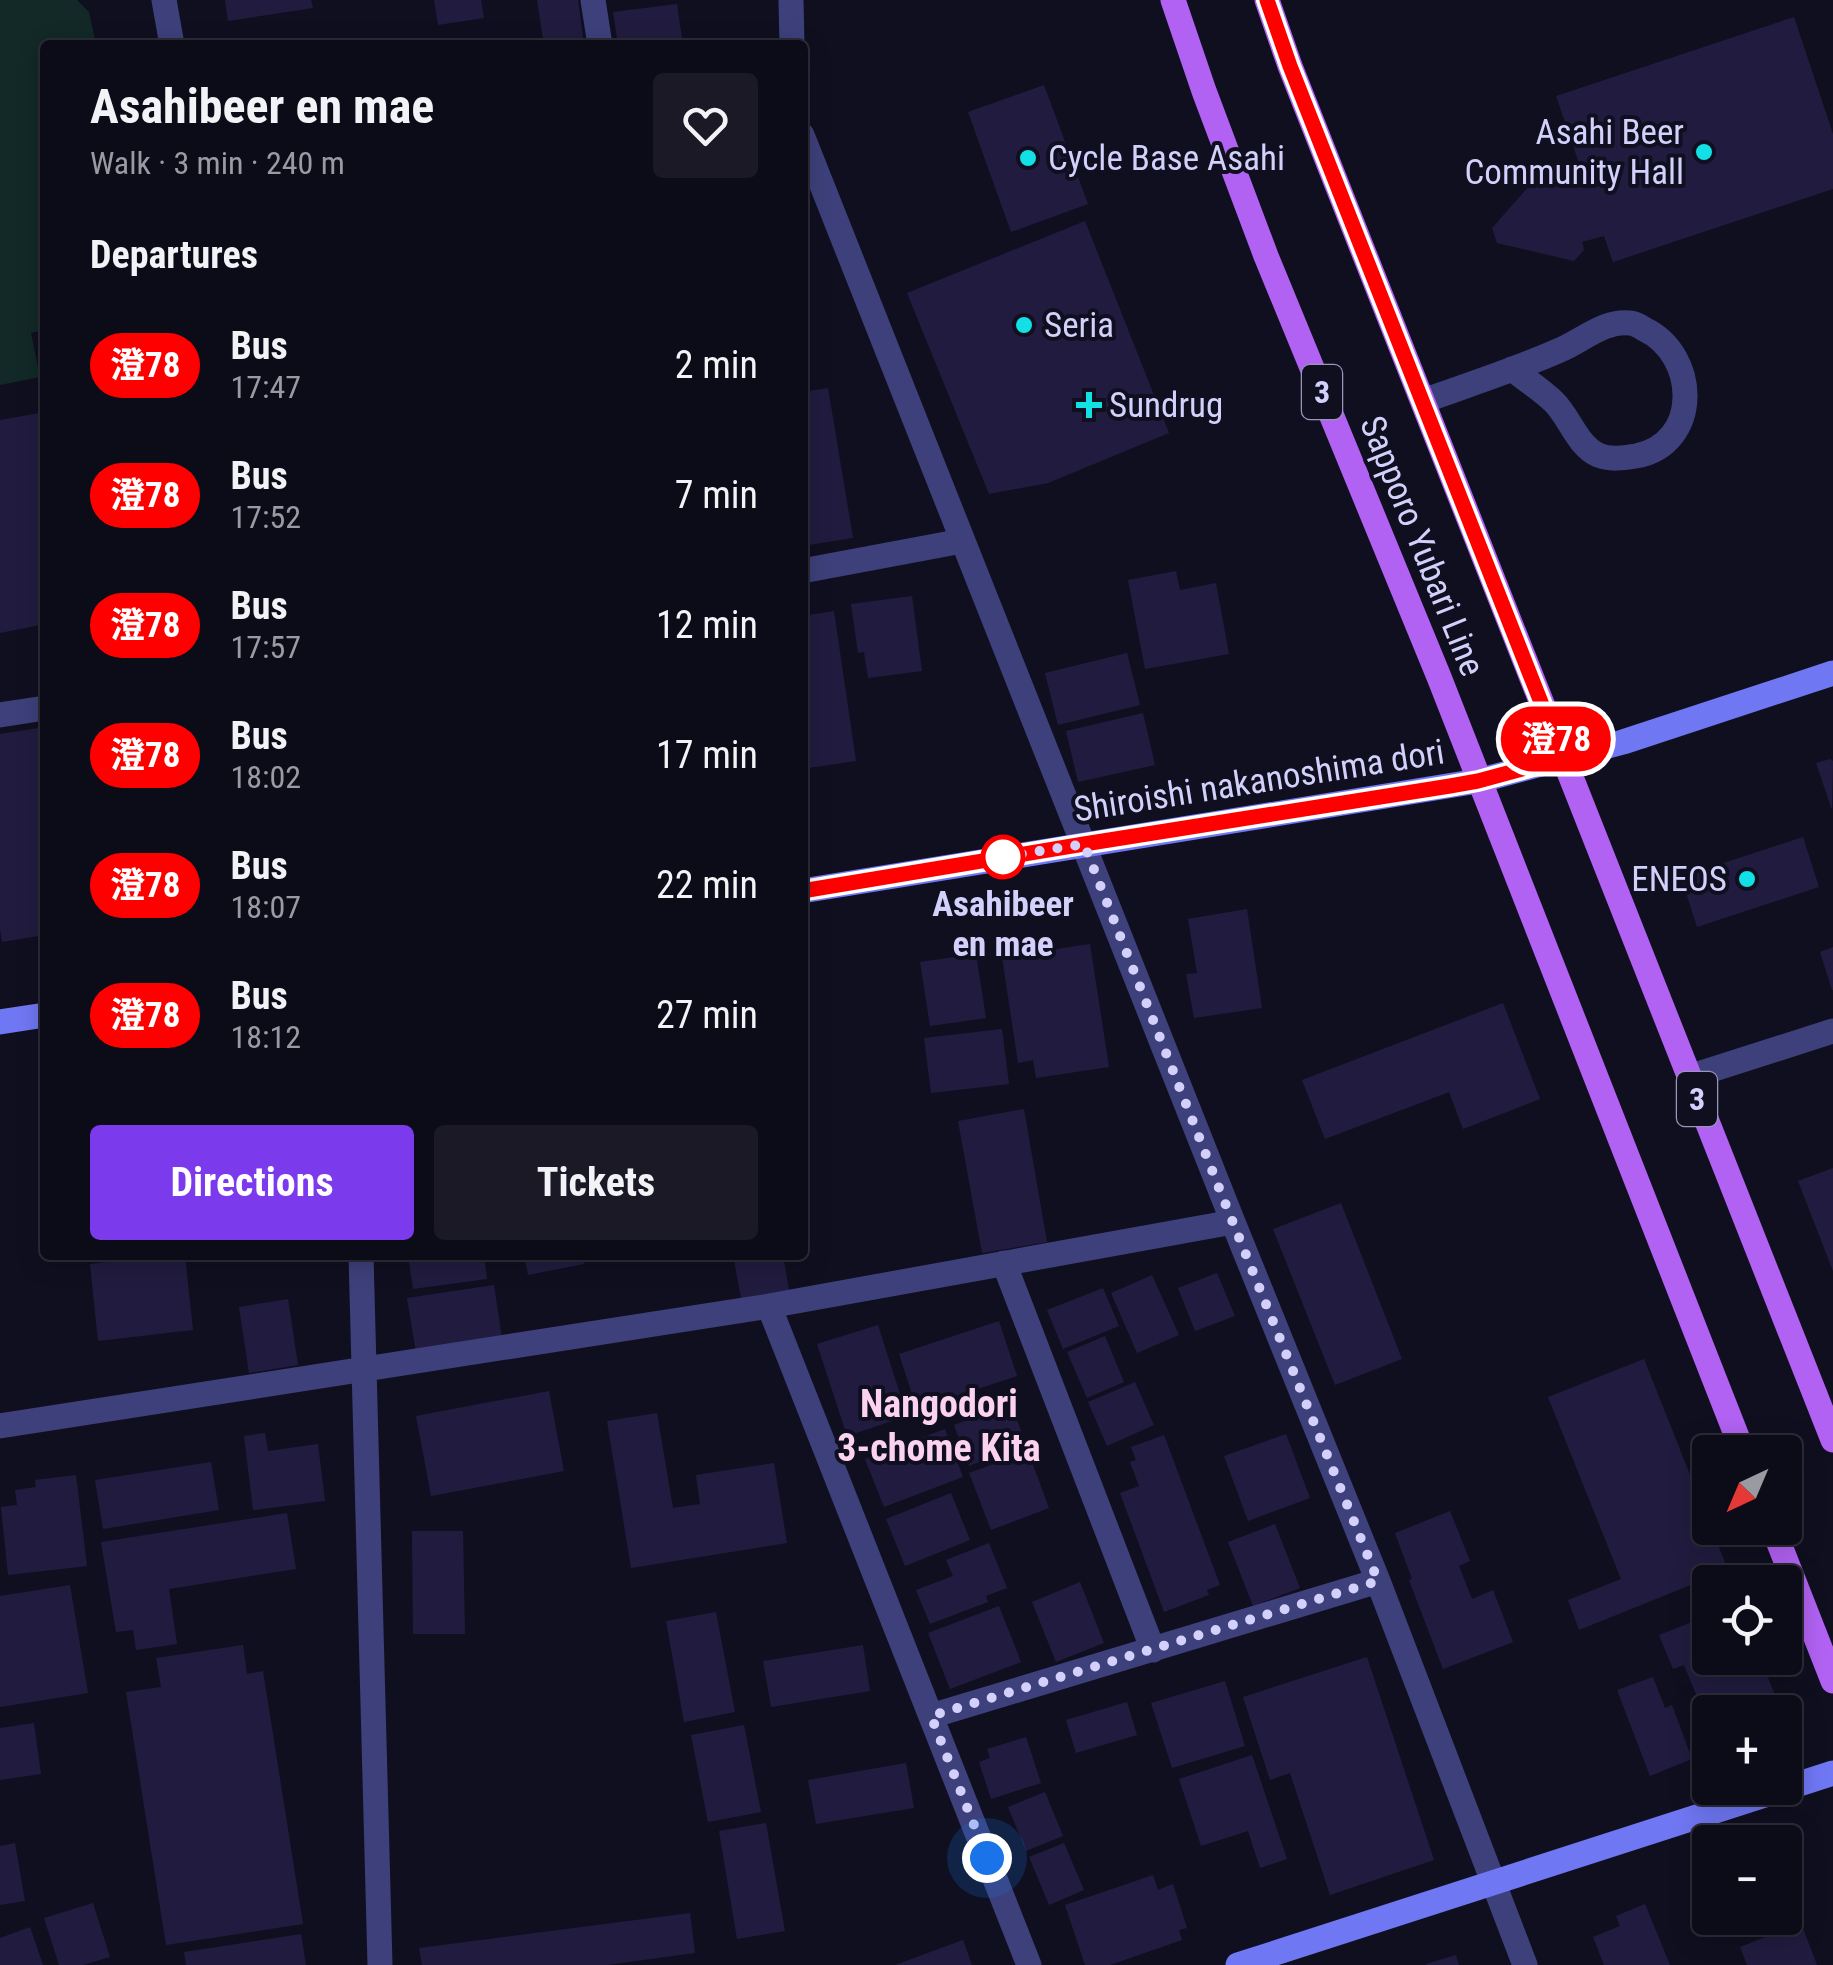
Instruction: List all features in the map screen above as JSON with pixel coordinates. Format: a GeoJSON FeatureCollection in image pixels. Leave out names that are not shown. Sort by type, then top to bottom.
{"type":"FeatureCollection","features":[{"type":"Feature","properties":{"kind":"main road","name":"Sapporo Yubari Line"},"geometry":{"type":"LineString","coordinates":[[1173,0],[1266,256],[1439,677],[1736,1435]]}},
{"type":"Feature","properties":{"kind":"main road","name":"Sapporo Yubari Line"},"geometry":{"type":"LineString","coordinates":[[1267,0],[1833,1440]]}},
{"type":"Feature","properties":{"kind":"main road"},"geometry":{"type":"LineString","coordinates":[[1780,1545],[1833,1680]]}},
{"type":"Feature","properties":{"kind":"street"},"geometry":{"type":"LineString","coordinates":[[164,0],[171,40]]}},
{"type":"Feature","properties":{"kind":"street"},"geometry":{"type":"LineString","coordinates":[[593,0],[599,40]]}},
{"type":"Feature","properties":{"kind":"street"},"geometry":{"type":"LineString","coordinates":[[790,0],[792,40]]}},
{"type":"Feature","properties":{"kind":"street"},"geometry":{"type":"LineString","coordinates":[[808,154],[1378,1581],[1525,1965]]}},
{"type":"Feature","properties":{"kind":"street"},"geometry":{"type":"LineString","coordinates":[[1423,402],[1563,349],[1609,326],[1632,323],[1658,335],[1675,356],[1687,392],[1682,417],[1668,440],[1648,454],[1618,459],[1596,454],[1556,404],[1512,369]]}},
{"type":"Feature","properties":{"kind":"street"},"geometry":{"type":"LineString","coordinates":[[808,570],[962,541]]}},
{"type":"Feature","properties":{"kind":"street","name":"Shiroishi nakanoshima dori"},"geometry":{"type":"LineString","coordinates":[[808,889],[1478,781],[1623,742],[1833,673]]}},
{"type":"Feature","properties":{"kind":"street"},"geometry":{"type":"LineString","coordinates":[[0,715],[40,709]]}},
{"type":"Feature","properties":{"kind":"street"},"geometry":{"type":"LineString","coordinates":[[0,1022],[40,1016]]}},
{"type":"Feature","properties":{"kind":"street"},"geometry":{"type":"LineString","coordinates":[[1689,1078],[1833,1031]]}},
{"type":"Feature","properties":{"kind":"street"},"geometry":{"type":"LineString","coordinates":[[0,1426],[769,1306],[1233,1222]]}},
{"type":"Feature","properties":{"kind":"street"},"geometry":{"type":"LineString","coordinates":[[361,1260],[380,1965]]}},
{"type":"Feature","properties":{"kind":"street"},"geometry":{"type":"LineString","coordinates":[[1004,1262],[1153,1650]]}},
{"type":"Feature","properties":{"kind":"street"},"geometry":{"type":"LineString","coordinates":[[769,1306],[1029,1965]]}},
{"type":"Feature","properties":{"kind":"street"},"geometry":{"type":"LineString","coordinates":[[931,1716],[1378,1581]]}},
{"type":"Feature","properties":{"kind":"street"},"geometry":{"type":"LineString","coordinates":[[1238,1965],[1833,1772]]}},
{"type":"Feature","properties":{"kind":"green space"},"geometry":{"type":"Polygon","coordinates":[[[0,0],[77,0],[89,12],[95,40],[40,40],[40,331],[31,333],[40,377],[0,385],[0,0]]]}},
{"type":"Feature","properties":{"kind":"building"},"geometry":{"type":"Polygon","coordinates":[[[225,0],[311,0],[313,8],[228,21],[225,0]]]}},
{"type":"Feature","properties":{"kind":"building"},"geometry":{"type":"Polygon","coordinates":[[[434,0],[481,0],[484,18],[438,25],[434,0]]]}},
{"type":"Feature","properties":{"kind":"building"},"geometry":{"type":"Polygon","coordinates":[[[537,0],[578,0],[583,40],[543,40],[537,0]]]}},
{"type":"Feature","properties":{"kind":"building"},"geometry":{"type":"Polygon","coordinates":[[[677,4],[682,40],[617,40],[613,12],[677,4]]]}},
{"type":"Feature","properties":{"kind":"building","name":"Asahi Beer Community Hall"},"geometry":{"type":"Polygon","coordinates":[[[1794,17],[1833,134],[1833,189],[1613,262],[1604,236],[1582,242],[1584,250],[1574,261],[1497,243],[1492,228],[1544,169],[1557,171],[1561,183],[1583,175],[1556,96],[1794,17]]]}},
{"type":"Feature","properties":{"kind":"building","name":"Cycle Base Asahi"},"geometry":{"type":"Polygon","coordinates":[[[1044,85],[1088,204],[1011,232],[968,112],[1044,85]]]}},
{"type":"Feature","properties":{"kind":"building"},"geometry":{"type":"Polygon","coordinates":[[[1085,221],[1169,433],[1048,483],[989,494],[907,293],[1085,221]]]}},
{"type":"Feature","properties":{"kind":"building"},"geometry":{"type":"Polygon","coordinates":[[[828,388],[853,538],[808,545],[808,391],[828,388]]]}},
{"type":"Feature","properties":{"kind":"building"},"geometry":{"type":"Polygon","coordinates":[[[40,413],[40,625],[0,633],[0,420],[40,413]]]}},
{"type":"Feature","properties":{"kind":"building"},"geometry":{"type":"Polygon","coordinates":[[[1176,571],[1180,590],[1216,583],[1229,654],[1145,669],[1128,580],[1176,571]]]}},
{"type":"Feature","properties":{"kind":"building"},"geometry":{"type":"Polygon","coordinates":[[[912,596],[922,671],[868,678],[864,652],[858,653],[851,604],[912,596]]]}},
{"type":"Feature","properties":{"kind":"building"},"geometry":{"type":"Polygon","coordinates":[[[834,611],[856,761],[808,768],[808,615],[834,611]]]}},
{"type":"Feature","properties":{"kind":"building"},"geometry":{"type":"Polygon","coordinates":[[[1127,653],[1140,705],[1058,725],[1045,673],[1127,653]]]}},
{"type":"Feature","properties":{"kind":"building"},"geometry":{"type":"Polygon","coordinates":[[[1143,713],[1155,765],[1078,782],[1066,731],[1143,713]]]}},
{"type":"Feature","properties":{"kind":"building"},"geometry":{"type":"Polygon","coordinates":[[[40,728],[40,936],[2,942],[0,929],[0,734],[40,728]]]}},
{"type":"Feature","properties":{"kind":"building"},"geometry":{"type":"Polygon","coordinates":[[[1833,761],[1832,810],[1816,763],[1833,761]]]}},
{"type":"Feature","properties":{"kind":"building"},"geometry":{"type":"Polygon","coordinates":[[[1803,837],[1819,887],[1697,927],[1681,877],[1803,837]]]}},
{"type":"Feature","properties":{"kind":"building"},"geometry":{"type":"Polygon","coordinates":[[[1247,909],[1262,1008],[1194,1018],[1186,974],[1197,973],[1188,919],[1247,909]]]}},
{"type":"Feature","properties":{"kind":"building"},"geometry":{"type":"Polygon","coordinates":[[[1090,944],[1109,1067],[1036,1078],[1033,1060],[1018,1063],[1002,957],[1090,944]]]}},
{"type":"Feature","properties":{"kind":"building"},"geometry":{"type":"Polygon","coordinates":[[[1833,947],[1833,990],[1832,990],[1820,952],[1833,947]]]}},
{"type":"Feature","properties":{"kind":"building"},"geometry":{"type":"Polygon","coordinates":[[[976,954],[986,1018],[930,1026],[920,962],[976,954]]]}},
{"type":"Feature","properties":{"kind":"building"},"geometry":{"type":"Polygon","coordinates":[[[1503,1003],[1540,1099],[1463,1129],[1449,1092],[1325,1139],[1302,1080],[1503,1003]]]}},
{"type":"Feature","properties":{"kind":"building"},"geometry":{"type":"Polygon","coordinates":[[[1002,1029],[1009,1084],[931,1093],[924,1038],[1002,1029]]]}},
{"type":"Feature","properties":{"kind":"building"},"geometry":{"type":"Polygon","coordinates":[[[1024,1109],[1047,1242],[982,1253],[958,1121],[1024,1109]]]}},
{"type":"Feature","properties":{"kind":"building"},"geometry":{"type":"Polygon","coordinates":[[[1833,1168],[1833,1271],[1798,1181],[1833,1168]]]}},
{"type":"Feature","properties":{"kind":"building"},"geometry":{"type":"Polygon","coordinates":[[[1341,1203],[1402,1359],[1335,1385],[1273,1229],[1341,1203]]]}},
{"type":"Feature","properties":{"kind":"building"},"geometry":{"type":"Polygon","coordinates":[[[186,1260],[193,1330],[98,1341],[90,1264],[186,1260]]]}},
{"type":"Feature","properties":{"kind":"building"},"geometry":{"type":"Polygon","coordinates":[[[409,1260],[485,1260],[487,1279],[413,1289],[409,1260]]]}},
{"type":"Feature","properties":{"kind":"building"},"geometry":{"type":"Polygon","coordinates":[[[525,1260],[583,1260],[584,1264],[528,1275],[525,1260]]]}},
{"type":"Feature","properties":{"kind":"building"},"geometry":{"type":"Polygon","coordinates":[[[734,1260],[784,1260],[789,1290],[741,1298],[734,1260]]]}},
{"type":"Feature","properties":{"kind":"building"},"geometry":{"type":"Polygon","coordinates":[[[1217,1273],[1235,1316],[1195,1331],[1178,1288],[1217,1273]]]}},
{"type":"Feature","properties":{"kind":"building"},"geometry":{"type":"Polygon","coordinates":[[[1152,1275],[1179,1335],[1137,1353],[1111,1293],[1152,1275]]]}},
{"type":"Feature","properties":{"kind":"building"},"geometry":{"type":"Polygon","coordinates":[[[494,1285],[502,1339],[416,1352],[407,1298],[494,1285]]]}},
{"type":"Feature","properties":{"kind":"building"},"geometry":{"type":"Polygon","coordinates":[[[1103,1288],[1119,1326],[1063,1349],[1047,1310],[1103,1288]]]}},
{"type":"Feature","properties":{"kind":"building"},"geometry":{"type":"Polygon","coordinates":[[[288,1299],[298,1365],[249,1373],[239,1307],[288,1299]]]}},
{"type":"Feature","properties":{"kind":"building"},"geometry":{"type":"Polygon","coordinates":[[[999,1321],[1017,1376],[917,1409],[899,1354],[999,1321]]]}},
{"type":"Feature","properties":{"kind":"building"},"geometry":{"type":"Polygon","coordinates":[[[878,1325],[907,1416],[847,1436],[817,1344],[878,1325]]]}},
{"type":"Feature","properties":{"kind":"building"},"geometry":{"type":"Polygon","coordinates":[[[1105,1336],[1124,1382],[1087,1398],[1067,1352],[1105,1336]]]}},
{"type":"Feature","properties":{"kind":"building"},"geometry":{"type":"Polygon","coordinates":[[[1644,1359],[1692,1480],[1692,1545],[1718,1545],[1726,1565],[1692,1565],[1692,1584],[1579,1630],[1568,1600],[1621,1579],[1548,1397],[1644,1359]]]}},
{"type":"Feature","properties":{"kind":"building"},"geometry":{"type":"Polygon","coordinates":[[[1135,1382],[1154,1425],[1107,1446],[1088,1402],[1135,1382]]]}},
{"type":"Feature","properties":{"kind":"building"},"geometry":{"type":"Polygon","coordinates":[[[549,1391],[564,1471],[431,1496],[416,1416],[549,1391]]]}},
{"type":"Feature","properties":{"kind":"building"},"geometry":{"type":"Polygon","coordinates":[[[1011,1404],[1026,1444],[969,1466],[954,1425],[1011,1404]]]}},
{"type":"Feature","properties":{"kind":"building"},"geometry":{"type":"Polygon","coordinates":[[[657,1413],[673,1508],[700,1504],[696,1475],[774,1463],[787,1543],[631,1568],[607,1421],[657,1413]]]}},
{"type":"Feature","properties":{"kind":"building"},"geometry":{"type":"Polygon","coordinates":[[[945,1429],[963,1477],[884,1507],[865,1459],[945,1429]]]}},
{"type":"Feature","properties":{"kind":"building"},"geometry":{"type":"Polygon","coordinates":[[[265,1433],[268,1451],[318,1444],[325,1501],[253,1510],[244,1436],[265,1433]]]}},
{"type":"Feature","properties":{"kind":"building"},"geometry":{"type":"Polygon","coordinates":[[[1286,1434],[1310,1498],[1248,1521],[1224,1456],[1286,1434]]]}},
{"type":"Feature","properties":{"kind":"building"},"geometry":{"type":"Polygon","coordinates":[[[1164,1435],[1220,1585],[1207,1590],[1209,1595],[1164,1612],[1120,1493],[1139,1486],[1130,1462],[1136,1460],[1131,1447],[1164,1435]]]}},
{"type":"Feature","properties":{"kind":"building"},"geometry":{"type":"Polygon","coordinates":[[[1028,1451],[1049,1508],[991,1530],[969,1473],[1028,1451]]]}},
{"type":"Feature","properties":{"kind":"building"},"geometry":{"type":"Polygon","coordinates":[[[211,1462],[219,1510],[103,1529],[95,1480],[211,1462]]]}},
{"type":"Feature","properties":{"kind":"building"},"geometry":{"type":"Polygon","coordinates":[[[76,1475],[87,1566],[8,1575],[1,1507],[17,1505],[15,1490],[36,1487],[35,1480],[76,1475]]]}},
{"type":"Feature","properties":{"kind":"building"},"geometry":{"type":"Polygon","coordinates":[[[951,1493],[970,1540],[905,1566],[886,1519],[951,1493]]]}},
{"type":"Feature","properties":{"kind":"building"},"geometry":{"type":"Polygon","coordinates":[[[1450,1511],[1470,1561],[1459,1566],[1472,1599],[1493,1590],[1513,1642],[1443,1669],[1395,1533],[1450,1511]]]}},
{"type":"Feature","properties":{"kind":"building"},"geometry":{"type":"Polygon","coordinates":[[[287,1513],[296,1569],[169,1589],[177,1644],[136,1650],[133,1630],[116,1632],[101,1542],[287,1513]]]}},
{"type":"Feature","properties":{"kind":"building"},"geometry":{"type":"Polygon","coordinates":[[[1275,1524],[1300,1588],[1253,1606],[1228,1542],[1275,1524]]]}},
{"type":"Feature","properties":{"kind":"building"},"geometry":{"type":"Polygon","coordinates":[[[412,1531],[463,1531],[465,1634],[413,1634],[412,1531]]]}},
{"type":"Feature","properties":{"kind":"building"},"geometry":{"type":"Polygon","coordinates":[[[989,1543],[1007,1588],[986,1596],[988,1602],[930,1624],[916,1590],[953,1576],[946,1560],[989,1543]]]}},
{"type":"Feature","properties":{"kind":"building"},"geometry":{"type":"Polygon","coordinates":[[[1080,1582],[1104,1643],[1056,1662],[1032,1602],[1080,1582]]]}},
{"type":"Feature","properties":{"kind":"building"},"geometry":{"type":"Polygon","coordinates":[[[70,1585],[88,1693],[0,1707],[0,1596],[70,1585]]]}},
{"type":"Feature","properties":{"kind":"building"},"geometry":{"type":"Polygon","coordinates":[[[999,1606],[1021,1662],[950,1689],[928,1633],[999,1606]]]}},
{"type":"Feature","properties":{"kind":"building"},"geometry":{"type":"Polygon","coordinates":[[[716,1612],[735,1712],[684,1722],[666,1621],[716,1612]]]}},
{"type":"Feature","properties":{"kind":"building"},"geometry":{"type":"Polygon","coordinates":[[[1692,1622],[1692,1675],[1767,1675],[1775,1695],[1696,1695],[1684,1665],[1673,1669],[1659,1635],[1692,1622]]]}},
{"type":"Feature","properties":{"kind":"building"},"geometry":{"type":"Polygon","coordinates":[[[243,1645],[247,1674],[263,1671],[303,1924],[166,1945],[126,1692],[161,1687],[156,1658],[243,1645]]]}},
{"type":"Feature","properties":{"kind":"building"},"geometry":{"type":"Polygon","coordinates":[[[863,1645],[870,1691],[771,1707],[763,1661],[863,1645]]]}},
{"type":"Feature","properties":{"kind":"building"},"geometry":{"type":"Polygon","coordinates":[[[1367,1657],[1434,1860],[1330,1895],[1290,1773],[1270,1780],[1243,1697],[1367,1657]]]}},
{"type":"Feature","properties":{"kind":"building"},"geometry":{"type":"Polygon","coordinates":[[[1653,1677],[1665,1708],[1672,1705],[1692,1759],[1650,1776],[1617,1690],[1653,1677]]]}},
{"type":"Feature","properties":{"kind":"building"},"geometry":{"type":"Polygon","coordinates":[[[1225,1681],[1245,1746],[1172,1768],[1151,1703],[1225,1681]]]}},
{"type":"Feature","properties":{"kind":"building"},"geometry":{"type":"Polygon","coordinates":[[[1127,1702],[1137,1735],[1076,1753],[1066,1720],[1127,1702]]]}},
{"type":"Feature","properties":{"kind":"building"},"geometry":{"type":"Polygon","coordinates":[[[34,1723],[41,1774],[0,1780],[0,1728],[34,1723]]]}},
{"type":"Feature","properties":{"kind":"building"},"geometry":{"type":"Polygon","coordinates":[[[744,1725],[761,1812],[708,1822],[691,1735],[744,1725]]]}},
{"type":"Feature","properties":{"kind":"building"},"geometry":{"type":"Polygon","coordinates":[[[1026,1737],[1041,1783],[991,1799],[979,1762],[990,1758],[987,1749],[1026,1737]]]}},
{"type":"Feature","properties":{"kind":"building"},"geometry":{"type":"Polygon","coordinates":[[[1252,1755],[1287,1859],[1260,1868],[1248,1831],[1201,1846],[1179,1779],[1252,1755]]]}},
{"type":"Feature","properties":{"kind":"building"},"geometry":{"type":"Polygon","coordinates":[[[906,1763],[914,1808],[816,1824],[808,1780],[906,1763]]]}},
{"type":"Feature","properties":{"kind":"building"},"geometry":{"type":"Polygon","coordinates":[[[1045,1792],[1063,1836],[1026,1851],[1008,1807],[1045,1792]]]}},
{"type":"Feature","properties":{"kind":"building"},"geometry":{"type":"Polygon","coordinates":[[[766,1823],[785,1931],[737,1939],[719,1831],[766,1823]]]}},
{"type":"Feature","properties":{"kind":"building"},"geometry":{"type":"Polygon","coordinates":[[[15,1843],[25,1901],[0,1905],[0,1846],[15,1843]]]}},
{"type":"Feature","properties":{"kind":"building"},"geometry":{"type":"Polygon","coordinates":[[[1064,1843],[1084,1890],[1049,1905],[1029,1857],[1064,1843]]]}},
{"type":"Feature","properties":{"kind":"building"},"geometry":{"type":"Polygon","coordinates":[[[1153,1875],[1158,1890],[1173,1884],[1187,1928],[1179,1930],[1182,1940],[1110,1965],[1085,1965],[1065,1905],[1153,1875]]]}},
{"type":"Feature","properties":{"kind":"building"},"geometry":{"type":"Polygon","coordinates":[[[93,1903],[110,1957],[83,1965],[59,1965],[44,1918],[93,1903]]]}},
{"type":"Feature","properties":{"kind":"building"},"geometry":{"type":"Polygon","coordinates":[[[1645,1904],[1670,1965],[1604,1965],[1593,1937],[1620,1926],[1616,1916],[1645,1904]]]}},
{"type":"Feature","properties":{"kind":"building"},"geometry":{"type":"Polygon","coordinates":[[[690,1913],[695,1953],[607,1965],[422,1965],[419,1948],[690,1913]]]}},
{"type":"Feature","properties":{"kind":"building"},"geometry":{"type":"Polygon","coordinates":[[[1802,1926],[1817,1965],[1747,1965],[1740,1947],[1770,1935],[1802,1935],[1802,1926]]]}},
{"type":"Feature","properties":{"kind":"building"},"geometry":{"type":"Polygon","coordinates":[[[30,1927],[43,1965],[0,1965],[0,1938],[30,1927]]]}},
{"type":"Feature","properties":{"kind":"building"},"geometry":{"type":"Polygon","coordinates":[[[301,1934],[306,1965],[186,1965],[184,1952],[301,1934]]]}},
{"type":"Feature","properties":{"kind":"building"},"geometry":{"type":"Polygon","coordinates":[[[963,1940],[972,1965],[895,1965],[963,1940]]]}},
{"type":"Feature","properties":{"kind":"building"},"geometry":{"type":"Polygon","coordinates":[[[1456,1955],[1459,1965],[1426,1964],[1456,1955]]]}},
{"type":"Feature","properties":{"kind":"bus line","name":"澄78"},"geometry":{"type":"LineString","coordinates":[[808,890],[1450,786],[1563,758],[1267,0]]}},
{"type":"Feature","properties":{"kind":"place","name":"Asahi Beer Community Hall"},"geometry":{"type":"Point","coordinates":[1704,152]}},
{"type":"Feature","properties":{"kind":"place","name":"Cycle Base Asahi"},"geometry":{"type":"Point","coordinates":[1028,158]}},
{"type":"Feature","properties":{"kind":"place","name":"Seria"},"geometry":{"type":"Point","coordinates":[1024,325]}},
{"type":"Feature","properties":{"kind":"place","name":"Sundrug"},"geometry":{"type":"Point","coordinates":[1089,405]}},
{"type":"Feature","properties":{"kind":"place","name":"Asahibeer en mae"},"geometry":{"type":"Point","coordinates":[1003,857]}},
{"type":"Feature","properties":{"kind":"place","name":"ENEOS"},"geometry":{"type":"Point","coordinates":[1747,879]}},
{"type":"Feature","properties":{"kind":"district","name":"Nangodori 3-chome Kita"},"geometry":{"type":"Point","coordinates":[939,1426]}},
{"type":"Feature","properties":{"kind":"route"},"geometry":{"type":"LineString","coordinates":[[987,1858],[931,1716],[1378,1581],[1084,844],[1003,857]]}}]}
